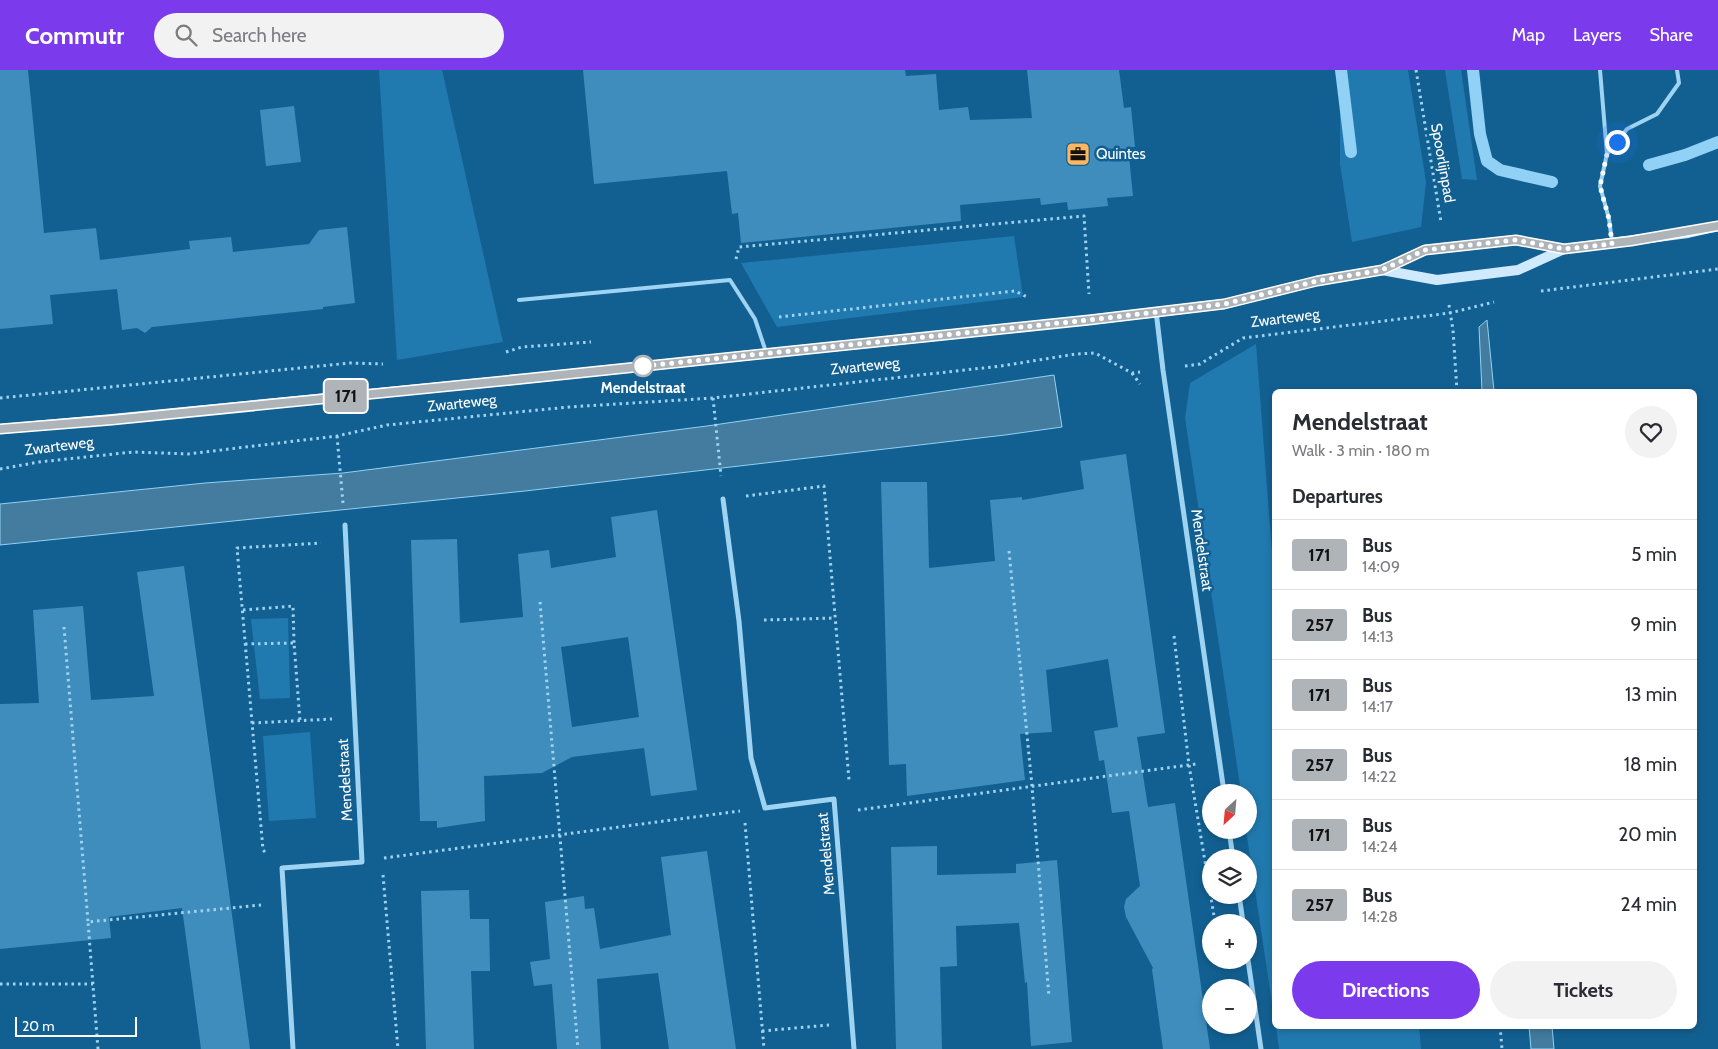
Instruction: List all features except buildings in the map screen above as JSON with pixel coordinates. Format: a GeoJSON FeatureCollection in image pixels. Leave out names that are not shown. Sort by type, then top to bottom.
{"type":"FeatureCollection","features":[{"type":"Feature","properties":{"kind":"street","name":"Zwarteweg"},"geometry":{"type":"LineString","coordinates":[[0,429],[190,412],[1089,320],[1224,304],[1317,281],[1382,270],[1425,250],[1516,240],[1564,249],[1688,233],[1718,226]]}},
{"type":"Feature","properties":{"kind":"street","name":"Zwarteweg"},"geometry":{"type":"LineString","coordinates":[[1382,270],[1437,280],[1518,270],[1564,249]]}},
{"type":"Feature","properties":{"kind":"street","name":"Mendelstraat"},"geometry":{"type":"LineString","coordinates":[[1156,311],[1223,784]]}},
{"type":"Feature","properties":{"kind":"street"},"geometry":{"type":"LineString","coordinates":[[723,499],[739,621],[751,758],[765,808]]}},
{"type":"Feature","properties":{"kind":"street","name":"Mendelstraat"},"geometry":{"type":"LineString","coordinates":[[345,526],[362,862]]}},
{"type":"Feature","properties":{"kind":"street","name":"Mendelstraat"},"geometry":{"type":"LineString","coordinates":[[765,808],[834,798],[854,1049]]}},
{"type":"Feature","properties":{"kind":"street"},"geometry":{"type":"LineString","coordinates":[[293,1049],[282,868],[362,862]]}},
{"type":"Feature","properties":{"kind":"street"},"geometry":{"type":"LineString","coordinates":[[1249,969],[1261,1049]]}},
{"type":"Feature","properties":{"kind":"lane"},"geometry":{"type":"LineString","coordinates":[[1600,70],[1607,154],[1600,186],[1609,219],[1612,244]]}},
{"type":"Feature","properties":{"kind":"lane"},"geometry":{"type":"LineString","coordinates":[[1607,154],[1627,129],[1657,114],[1679,83],[1677,70]]}},
{"type":"Feature","properties":{"kind":"lane"},"geometry":{"type":"LineString","coordinates":[[519,300],[730,280],[755,319],[766,352]]}},
{"type":"Feature","properties":{"kind":"path","name":"Spoorlijnpad"},"geometry":{"type":"LineString","coordinates":[[1416,70],[1442,228],[1443,248]]}},
{"type":"Feature","properties":{"kind":"path"},"geometry":{"type":"LineString","coordinates":[[730,280],[739,247],[1084,216],[1089,320]]}},
{"type":"Feature","properties":{"kind":"path"},"geometry":{"type":"LineString","coordinates":[[1536,292],[1718,269]]}},
{"type":"Feature","properties":{"kind":"path"},"geometry":{"type":"LineString","coordinates":[[755,319],[1015,291],[1030,298]]}},
{"type":"Feature","properties":{"kind":"path"},"geometry":{"type":"LineString","coordinates":[[1079,294],[1089,293]]}},
{"type":"Feature","properties":{"kind":"path","name":"Zwarteweg"},"geometry":{"type":"LineString","coordinates":[[0,469],[39,462],[133,452],[188,454],[337,436],[388,425],[416,422],[569,407],[713,398],[1001,366],[1076,354],[1095,353],[1132,372],[1163,370],[1200,364],[1243,338],[1450,313],[1498,301]]}},
{"type":"Feature","properties":{"kind":"path"},"geometry":{"type":"LineString","coordinates":[[1450,313],[1457,389]]}},
{"type":"Feature","properties":{"kind":"path"},"geometry":{"type":"LineString","coordinates":[[505,352],[522,347],[596,342]]}},
{"type":"Feature","properties":{"kind":"path"},"geometry":{"type":"LineString","coordinates":[[0,398],[350,363],[389,364]]}},
{"type":"Feature","properties":{"kind":"path"},"geometry":{"type":"LineString","coordinates":[[713,398],[721,484]]}},
{"type":"Feature","properties":{"kind":"path"},"geometry":{"type":"LineString","coordinates":[[337,436],[345,526]]}},
{"type":"Feature","properties":{"kind":"path"},"geometry":{"type":"LineString","coordinates":[[723,499],[824,486],[850,782]]}},
{"type":"Feature","properties":{"kind":"path"},"geometry":{"type":"LineString","coordinates":[[282,868],[263,850],[237,548],[345,541]]}},
{"type":"Feature","properties":{"kind":"path"},"geometry":{"type":"LineString","coordinates":[[1009,551],[1032,786],[1049,997]]}},
{"type":"Feature","properties":{"kind":"path"},"geometry":{"type":"LineString","coordinates":[[540,602],[578,1049]]}},
{"type":"Feature","properties":{"kind":"path"},"geometry":{"type":"LineString","coordinates":[[242,610],[292,606],[300,721]]}},
{"type":"Feature","properties":{"kind":"path"},"geometry":{"type":"LineString","coordinates":[[739,621],[835,618]]}},
{"type":"Feature","properties":{"kind":"path"},"geometry":{"type":"LineString","coordinates":[[64,627],[98,1049]]}},
{"type":"Feature","properties":{"kind":"path"},"geometry":{"type":"LineString","coordinates":[[246,644],[294,643]]}},
{"type":"Feature","properties":{"kind":"path"},"geometry":{"type":"LineString","coordinates":[[252,723],[354,718]]}},
{"type":"Feature","properties":{"kind":"path"},"geometry":{"type":"LineString","coordinates":[[835,813],[1219,761]]}},
{"type":"Feature","properties":{"kind":"path"},"geometry":{"type":"LineString","coordinates":[[362,862],[765,808]]}},
{"type":"Feature","properties":{"kind":"path"},"geometry":{"type":"LineString","coordinates":[[744,811],[764,1049]]}},
{"type":"Feature","properties":{"kind":"path"},"geometry":{"type":"LineString","coordinates":[[382,859],[398,1049]]}},
{"type":"Feature","properties":{"kind":"path"},"geometry":{"type":"LineString","coordinates":[[88,922],[284,903]]}},
{"type":"Feature","properties":{"kind":"path"},"geometry":{"type":"LineString","coordinates":[[0,984],[93,984]]}},
{"type":"Feature","properties":{"kind":"path"},"geometry":{"type":"LineString","coordinates":[[762,1031],[852,1022]]}},
{"type":"Feature","properties":{"kind":"path"},"geometry":{"type":"LineString","coordinates":[[1500,1029],[1502,1049]]}},
{"type":"Feature","properties":{"kind":"shaded area"},"geometry":{"type":"Polygon","coordinates":[[[379,70],[442,70],[503,342],[397,360],[379,70]]]}},
{"type":"Feature","properties":{"kind":"shaded area"},"geometry":{"type":"Polygon","coordinates":[[[1340,70],[1408,70],[1426,182],[1421,227],[1352,242],[1340,164],[1340,70]]]}},
{"type":"Feature","properties":{"kind":"shaded area"},"geometry":{"type":"Polygon","coordinates":[[[1445,70],[1461,70],[1477,180],[1462,179],[1445,70]]]}},
{"type":"Feature","properties":{"kind":"shaded area"},"geometry":{"type":"Polygon","coordinates":[[[1014,236],[1023,297],[777,327],[741,263],[1014,236]]]}},
{"type":"Feature","properties":{"kind":"shaded area"},"geometry":{"type":"Polygon","coordinates":[[[1487,320],[1494,389],[1482,389],[1479,327],[1487,320]]]}},
{"type":"Feature","properties":{"kind":"shaded area"},"geometry":{"type":"Polygon","coordinates":[[[1256,344],[1272,553],[1272,1003],[1257,903],[1257,849],[1249,849],[1247,839],[1258,839],[1258,784],[1240,784],[1185,418],[1190,383],[1256,344]]]}},
{"type":"Feature","properties":{"kind":"shaded area"},"geometry":{"type":"Polygon","coordinates":[[[1054,375],[1062,427],[525,491],[0,545],[0,504],[205,483],[343,473],[707,426],[1054,375]]]}},
{"type":"Feature","properties":{"kind":"shaded area"},"geometry":{"type":"Polygon","coordinates":[[[288,618],[290,698],[260,699],[251,619],[288,618]]]}},
{"type":"Feature","properties":{"kind":"shaded area"},"geometry":{"type":"Polygon","coordinates":[[[310,732],[316,818],[269,821],[263,736],[310,732]]]}},
{"type":"Feature","properties":{"kind":"shaded area"},"geometry":{"type":"Polygon","coordinates":[[[1276,1029],[1419,1029],[1421,1049],[1279,1049],[1276,1029]]]}},
{"type":"Feature","properties":{"kind":"shaded area"},"geometry":{"type":"Polygon","coordinates":[[[1529,1029],[1552,1029],[1554,1049],[1531,1049],[1529,1029]]]}},
{"type":"Feature","properties":{"kind":"waterway"},"geometry":{"type":"LineString","coordinates":[[1341,70],[1351,152]]}},
{"type":"Feature","properties":{"kind":"waterway"},"geometry":{"type":"LineString","coordinates":[[1473,70],[1480,134],[1487,161],[1500,170],[1552,182]]}},
{"type":"Feature","properties":{"kind":"waterway"},"geometry":{"type":"LineString","coordinates":[[1649,165],[1685,155],[1718,142]]}},
{"type":"Feature","properties":{"kind":"bus line","name":"171"},"geometry":{"type":"LineString","coordinates":[[0,429],[112,420],[522,379],[766,352],[1089,320],[1224,304],[1317,281],[1382,270],[1425,250],[1516,240],[1564,249],[1688,233],[1718,226]]}},
{"type":"Feature","properties":{"kind":"place","name":"Quintes"},"geometry":{"type":"Point","coordinates":[1078,154]}},
{"type":"Feature","properties":{"kind":"place","name":"Mendelstraat"},"geometry":{"type":"Point","coordinates":[643,366]}},
{"type":"Feature","properties":{"kind":"route"},"geometry":{"type":"LineString","coordinates":[[643,366],[635,367],[1089,320],[1224,304],[1317,281],[1382,270],[1425,250],[1516,240],[1564,249],[1612,244],[1609,219],[1600,186],[1607,154],[1617,142]]}}]}
